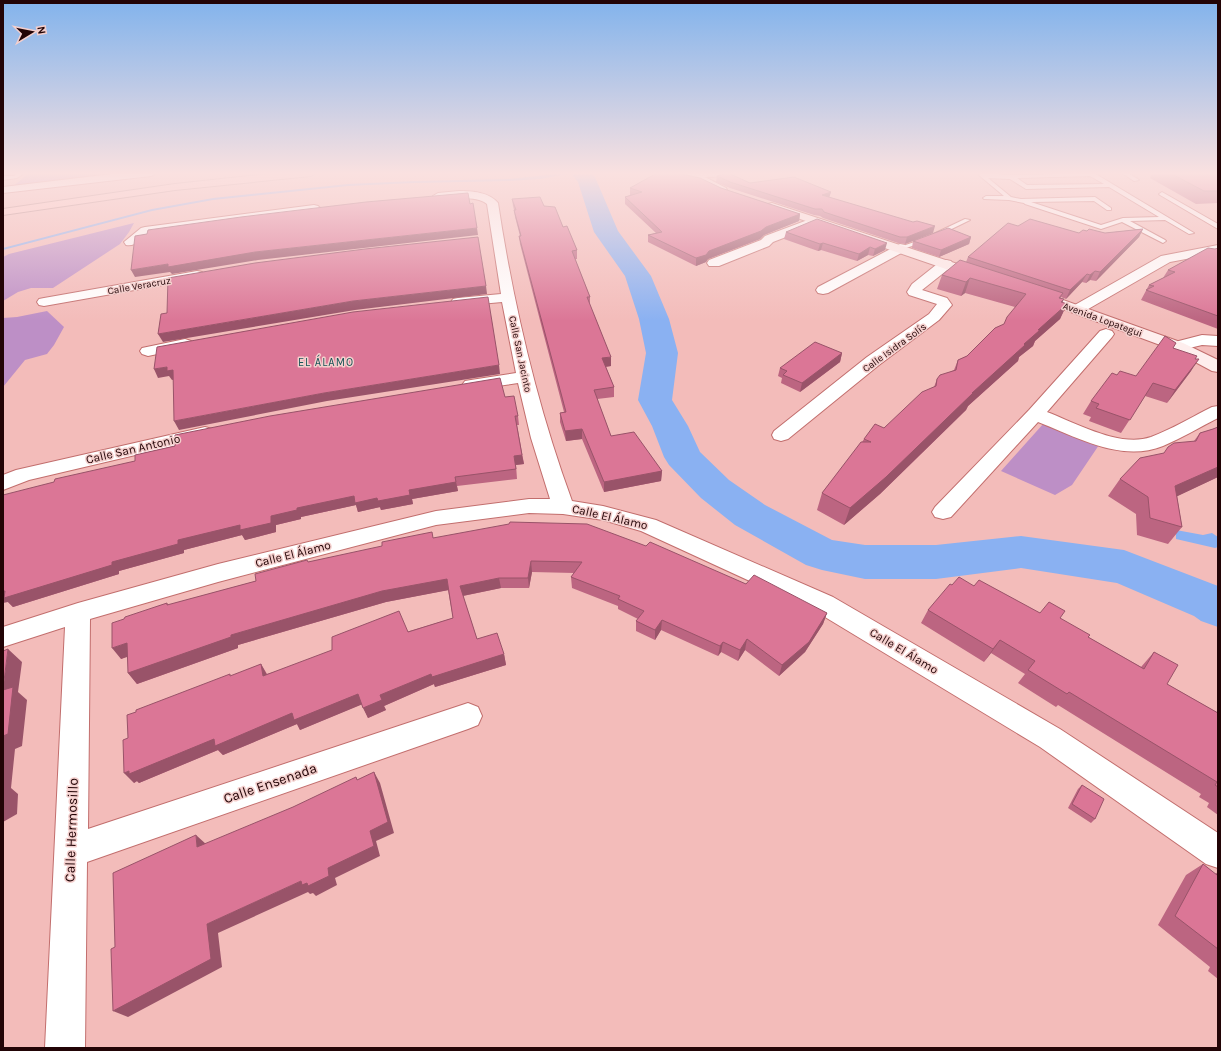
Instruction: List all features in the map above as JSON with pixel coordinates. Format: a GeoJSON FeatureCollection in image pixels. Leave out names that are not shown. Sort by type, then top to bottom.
{"type":"FeatureCollection","features":[{"type":"Feature","properties":{"kind":"street"},"geometry":{"type":"LineString","coordinates":[[130,242],[145,231],[204,222]]}},
{"type":"Feature","properties":{"kind":"street","name":"Calle San Jacinto"},"geometry":{"type":"LineString","coordinates":[[490,222],[489,239],[509,297],[525,378],[553,480],[563,507]]}},
{"type":"Feature","properties":{"kind":"street"},"geometry":{"type":"LineString","coordinates":[[714,263],[765,243],[811,222]]}},
{"type":"Feature","properties":{"kind":"street"},"geometry":{"type":"LineString","coordinates":[[822,222],[990,279]]}},
{"type":"Feature","properties":{"kind":"street"},"geometry":{"type":"LineString","coordinates":[[823,290],[900,248]]}},
{"type":"Feature","properties":{"kind":"street"},"geometry":{"type":"LineString","coordinates":[[1078,309],[1166,259],[1218,249]]}},
{"type":"Feature","properties":{"kind":"street","name":"Calle Isidra Solís"},"geometry":{"type":"LineString","coordinates":[[781,435],[873,361],[934,317],[945,305],[942,301],[914,292],[917,287],[946,264]]}},
{"type":"Feature","properties":{"kind":"street","name":"Calle Veracruz"},"geometry":{"type":"LineString","coordinates":[[44,302],[211,273]]}},
{"type":"Feature","properties":{"kind":"street","name":"Avenida Lopategui"},"geometry":{"type":"LineString","coordinates":[[1027,291],[1177,346],[1218,367]]}},
{"type":"Feature","properties":{"kind":"street"},"geometry":{"type":"LineString","coordinates":[[442,304],[509,297]]}},
{"type":"Feature","properties":{"kind":"street"},"geometry":{"type":"LineString","coordinates":[[943,512],[1035,414],[1106,334]]}},
{"type":"Feature","properties":{"kind":"street"},"geometry":{"type":"LineString","coordinates":[[1177,346],[1202,340],[1218,340]]}},
{"type":"Feature","properties":{"kind":"street"},"geometry":{"type":"LineString","coordinates":[[148,351],[201,342]]}},
{"type":"Feature","properties":{"kind":"street"},"geometry":{"type":"LineString","coordinates":[[456,387],[525,378]]}},
{"type":"Feature","properties":{"kind":"street"},"geometry":{"type":"LineString","coordinates":[[1035,414],[1109,442],[1135,446],[1156,442],[1218,411]]}},
{"type":"Feature","properties":{"kind":"street","name":"Calle San Antonio"},"geometry":{"type":"LineString","coordinates":[[3,483],[23,475],[129,449],[223,429]]}},
{"type":"Feature","properties":{"kind":"street","name":"Calle El Álamo"},"geometry":{"type":"LineString","coordinates":[[3,637],[78,613],[225,571],[436,518],[529,506],[563,507],[603,513],[648,525],[824,604],[1050,738],[1218,852]]}},
{"type":"Feature","properties":{"kind":"street","name":"Calle Hermosillo"},"geometry":{"type":"LineString","coordinates":[[64,1048],[78,613]]}},
{"type":"Feature","properties":{"kind":"street","name":"Calle Ensenada"},"geometry":{"type":"LineString","coordinates":[[71,851],[468,716]]}},
{"type":"Feature","properties":{"kind":"lane"},"geometry":{"type":"LineString","coordinates":[[900,248],[925,240],[963,222]]}},
{"type":"Feature","properties":{"kind":"lane"},"geometry":{"type":"LineString","coordinates":[[1086,222],[1101,227],[1117,222]]}},
{"type":"Feature","properties":{"kind":"lane"},"geometry":{"type":"LineString","coordinates":[[1127,222],[1163,241]]}},
{"type":"Feature","properties":{"kind":"lane"},"geometry":{"type":"LineString","coordinates":[[1172,222],[1191,233]]}},
{"type":"Feature","properties":{"kind":"shaded area"},"geometry":{"type":"Polygon","coordinates":[[[134,223],[120,244],[53,288],[31,288],[18,292],[3,301],[3,257],[9,254],[134,223]]]}},
{"type":"Feature","properties":{"kind":"shaded area"},"geometry":{"type":"Polygon","coordinates":[[[47,311],[64,327],[54,345],[47,354],[25,360],[3,387],[3,318],[17,317],[47,311]]]}},
{"type":"Feature","properties":{"kind":"shaded area"},"geometry":{"type":"Polygon","coordinates":[[[1044,423],[1099,445],[1072,485],[1055,495],[1001,471],[1044,423]]]}},
{"type":"Feature","properties":{"kind":"water"},"geometry":{"type":"Polygon","coordinates":[[[1176,530],[1203,535],[1212,533],[1218,537],[1218,547],[1215,548],[1176,539],[1176,530]]]}},
{"type":"Feature","properties":{"kind":"building"},"geometry":{"type":"Polygon","coordinates":[[[205,222],[476,222],[477,228],[255,252],[168,267],[168,264],[131,270],[135,236],[147,234],[148,230],[205,222]]]}},
{"type":"Feature","properties":{"kind":"building"},"geometry":{"type":"Polygon","coordinates":[[[517,222],[561,222],[563,227],[567,226],[577,250],[572,251],[590,297],[587,297],[611,357],[602,358],[614,387],[594,390],[611,436],[634,432],[662,471],[604,482],[582,429],[565,431],[560,413],[566,412],[519,236],[521,236],[517,222]]]}},
{"type":"Feature","properties":{"kind":"building"},"geometry":{"type":"Polygon","coordinates":[[[651,222],[779,222],[766,227],[761,231],[709,251],[706,255],[696,258],[648,235],[662,232],[651,222]]]}},
{"type":"Feature","properties":{"kind":"building"},"geometry":{"type":"Polygon","coordinates":[[[810,222],[826,222],[887,243],[875,249],[870,247],[859,254],[823,243],[820,244],[786,232],[810,222]]]}},
{"type":"Feature","properties":{"kind":"building"},"geometry":{"type":"Polygon","coordinates":[[[855,222],[921,222],[935,226],[907,237],[900,237],[855,222]]]}},
{"type":"Feature","properties":{"kind":"building"},"geometry":{"type":"Polygon","coordinates":[[[1025,222],[1041,222],[1079,233],[1083,230],[1087,231],[1089,229],[1105,233],[1143,229],[1100,272],[1095,271],[1090,275],[1087,274],[1070,290],[968,257],[1008,223],[1018,226],[1025,222]]]}},
{"type":"Feature","properties":{"kind":"building"},"geometry":{"type":"Polygon","coordinates":[[[948,228],[971,237],[941,250],[913,241],[948,228]]]}},
{"type":"Feature","properties":{"kind":"building"},"geometry":{"type":"Polygon","coordinates":[[[478,237],[486,286],[353,301],[158,334],[161,314],[167,313],[168,278],[255,263],[478,237]]]}},
{"type":"Feature","properties":{"kind":"building"},"geometry":{"type":"Polygon","coordinates":[[[1208,248],[1218,248],[1218,316],[1146,290],[1154,286],[1149,285],[1175,272],[1168,270],[1208,248]]]}},
{"type":"Feature","properties":{"kind":"building"},"geometry":{"type":"Polygon","coordinates":[[[960,260],[1063,293],[1059,298],[1064,299],[1061,302],[1067,304],[1038,330],[1040,330],[1024,344],[1025,345],[972,393],[886,477],[850,508],[822,493],[861,442],[871,442],[864,439],[875,424],[884,428],[922,392],[936,386],[937,379],[940,375],[956,370],[958,360],[967,356],[995,328],[1004,324],[1007,317],[1026,294],[970,278],[966,282],[942,275],[960,260]]]}},
{"type":"Feature","properties":{"kind":"building"},"geometry":{"type":"Polygon","coordinates":[[[488,297],[499,365],[324,393],[174,421],[173,370],[167,371],[167,367],[154,369],[157,347],[353,312],[488,297]]]}},
{"type":"Feature","properties":{"kind":"building"},"geometry":{"type":"Polygon","coordinates":[[[1165,336],[1176,343],[1173,348],[1197,356],[1195,359],[1199,359],[1175,390],[1153,383],[1130,420],[1096,408],[1099,404],[1091,401],[1112,373],[1117,375],[1120,371],[1136,376],[1165,336]]]}},
{"type":"Feature","properties":{"kind":"building"},"geometry":{"type":"Polygon","coordinates":[[[815,342],[842,353],[802,383],[783,375],[787,371],[780,368],[815,342]]]}},
{"type":"Feature","properties":{"kind":"building"},"geometry":{"type":"Polygon","coordinates":[[[500,378],[505,397],[514,396],[518,416],[515,416],[522,455],[514,456],[516,469],[455,477],[456,482],[409,490],[410,495],[378,501],[377,498],[355,503],[354,496],[297,508],[297,510],[271,516],[271,523],[240,530],[240,525],[178,540],[178,544],[112,562],[112,565],[4,598],[3,495],[54,482],[55,479],[135,461],[135,455],[175,446],[175,435],[270,416],[500,378]]]}},
{"type":"Feature","properties":{"kind":"building"},"geometry":{"type":"Polygon","coordinates":[[[1218,427],[1218,467],[1175,486],[1182,527],[1150,518],[1148,497],[1120,479],[1140,458],[1164,453],[1168,447],[1174,443],[1196,441],[1200,433],[1218,427]]]}},
{"type":"Feature","properties":{"kind":"building"},"geometry":{"type":"Polygon","coordinates":[[[510,522],[587,524],[646,546],[650,542],[746,584],[754,575],[827,613],[809,642],[782,665],[747,639],[740,650],[723,642],[720,646],[662,620],[655,630],[636,621],[644,611],[618,599],[620,596],[571,577],[582,562],[531,561],[528,578],[499,578],[460,586],[477,639],[497,633],[504,654],[432,677],[431,674],[380,695],[382,700],[363,708],[358,694],[294,720],[292,713],[215,746],[214,739],[129,774],[129,771],[124,773],[123,740],[128,738],[127,715],[136,712],[136,710],[230,674],[230,676],[261,664],[263,676],[332,650],[332,637],[399,611],[408,632],[453,618],[447,579],[382,591],[231,635],[231,637],[128,673],[127,643],[112,648],[112,623],[167,603],[167,605],[256,581],[255,574],[307,560],[308,562],[382,546],[382,542],[432,532],[433,538],[509,524],[510,522]]]}},
{"type":"Feature","properties":{"kind":"building"},"geometry":{"type":"Polygon","coordinates":[[[959,577],[974,586],[979,580],[1040,613],[1049,602],[1065,611],[1060,618],[1090,635],[1088,637],[1144,669],[1154,652],[1178,665],[1167,684],[1218,713],[1218,787],[1215,785],[1217,782],[1069,692],[1067,694],[1028,670],[1035,661],[1000,640],[993,649],[928,610],[950,584],[952,585],[959,577]]]}},
{"type":"Feature","properties":{"kind":"building"},"geometry":{"type":"Polygon","coordinates":[[[8,649],[3,689],[3,651],[8,649]]]}},
{"type":"Feature","properties":{"kind":"building"},"geometry":{"type":"Polygon","coordinates":[[[13,687],[8,734],[3,736],[3,690],[13,687]]]}},
{"type":"Feature","properties":{"kind":"building"},"geometry":{"type":"Polygon","coordinates":[[[374,772],[388,822],[370,831],[374,846],[328,868],[329,876],[308,886],[307,883],[302,885],[301,881],[207,924],[211,959],[113,1011],[111,949],[115,947],[113,873],[196,835],[197,847],[293,807],[356,777],[357,780],[374,772]]]}},
{"type":"Feature","properties":{"kind":"building"},"geometry":{"type":"Polygon","coordinates":[[[1082,785],[1104,799],[1095,819],[1072,804],[1082,785]]]}},
{"type":"Feature","properties":{"kind":"building"},"geometry":{"type":"Polygon","coordinates":[[[1203,864],[1217,875],[1218,874],[1218,949],[1175,916],[1203,864]]]}},
{"type":"Feature","properties":{"kind":"waterway"},"geometry":{"type":"LineString","coordinates":[[3,249],[107,222]]}},
{"type":"Feature","properties":{"kind":"waterway"},"geometry":{"type":"LineString","coordinates":[[602,222],[606,232],[638,276],[654,319],[662,353],[655,400],[670,426],[683,457],[715,489],[750,515],[822,554],[865,562],[936,562],[1021,552],[1124,567],[1211,603],[1218,608]]}},
{"type":"Feature","properties":{"kind":"district","name":"EL ÁLAMO"},"geometry":{"type":"Point","coordinates":[326,362]}}]}
